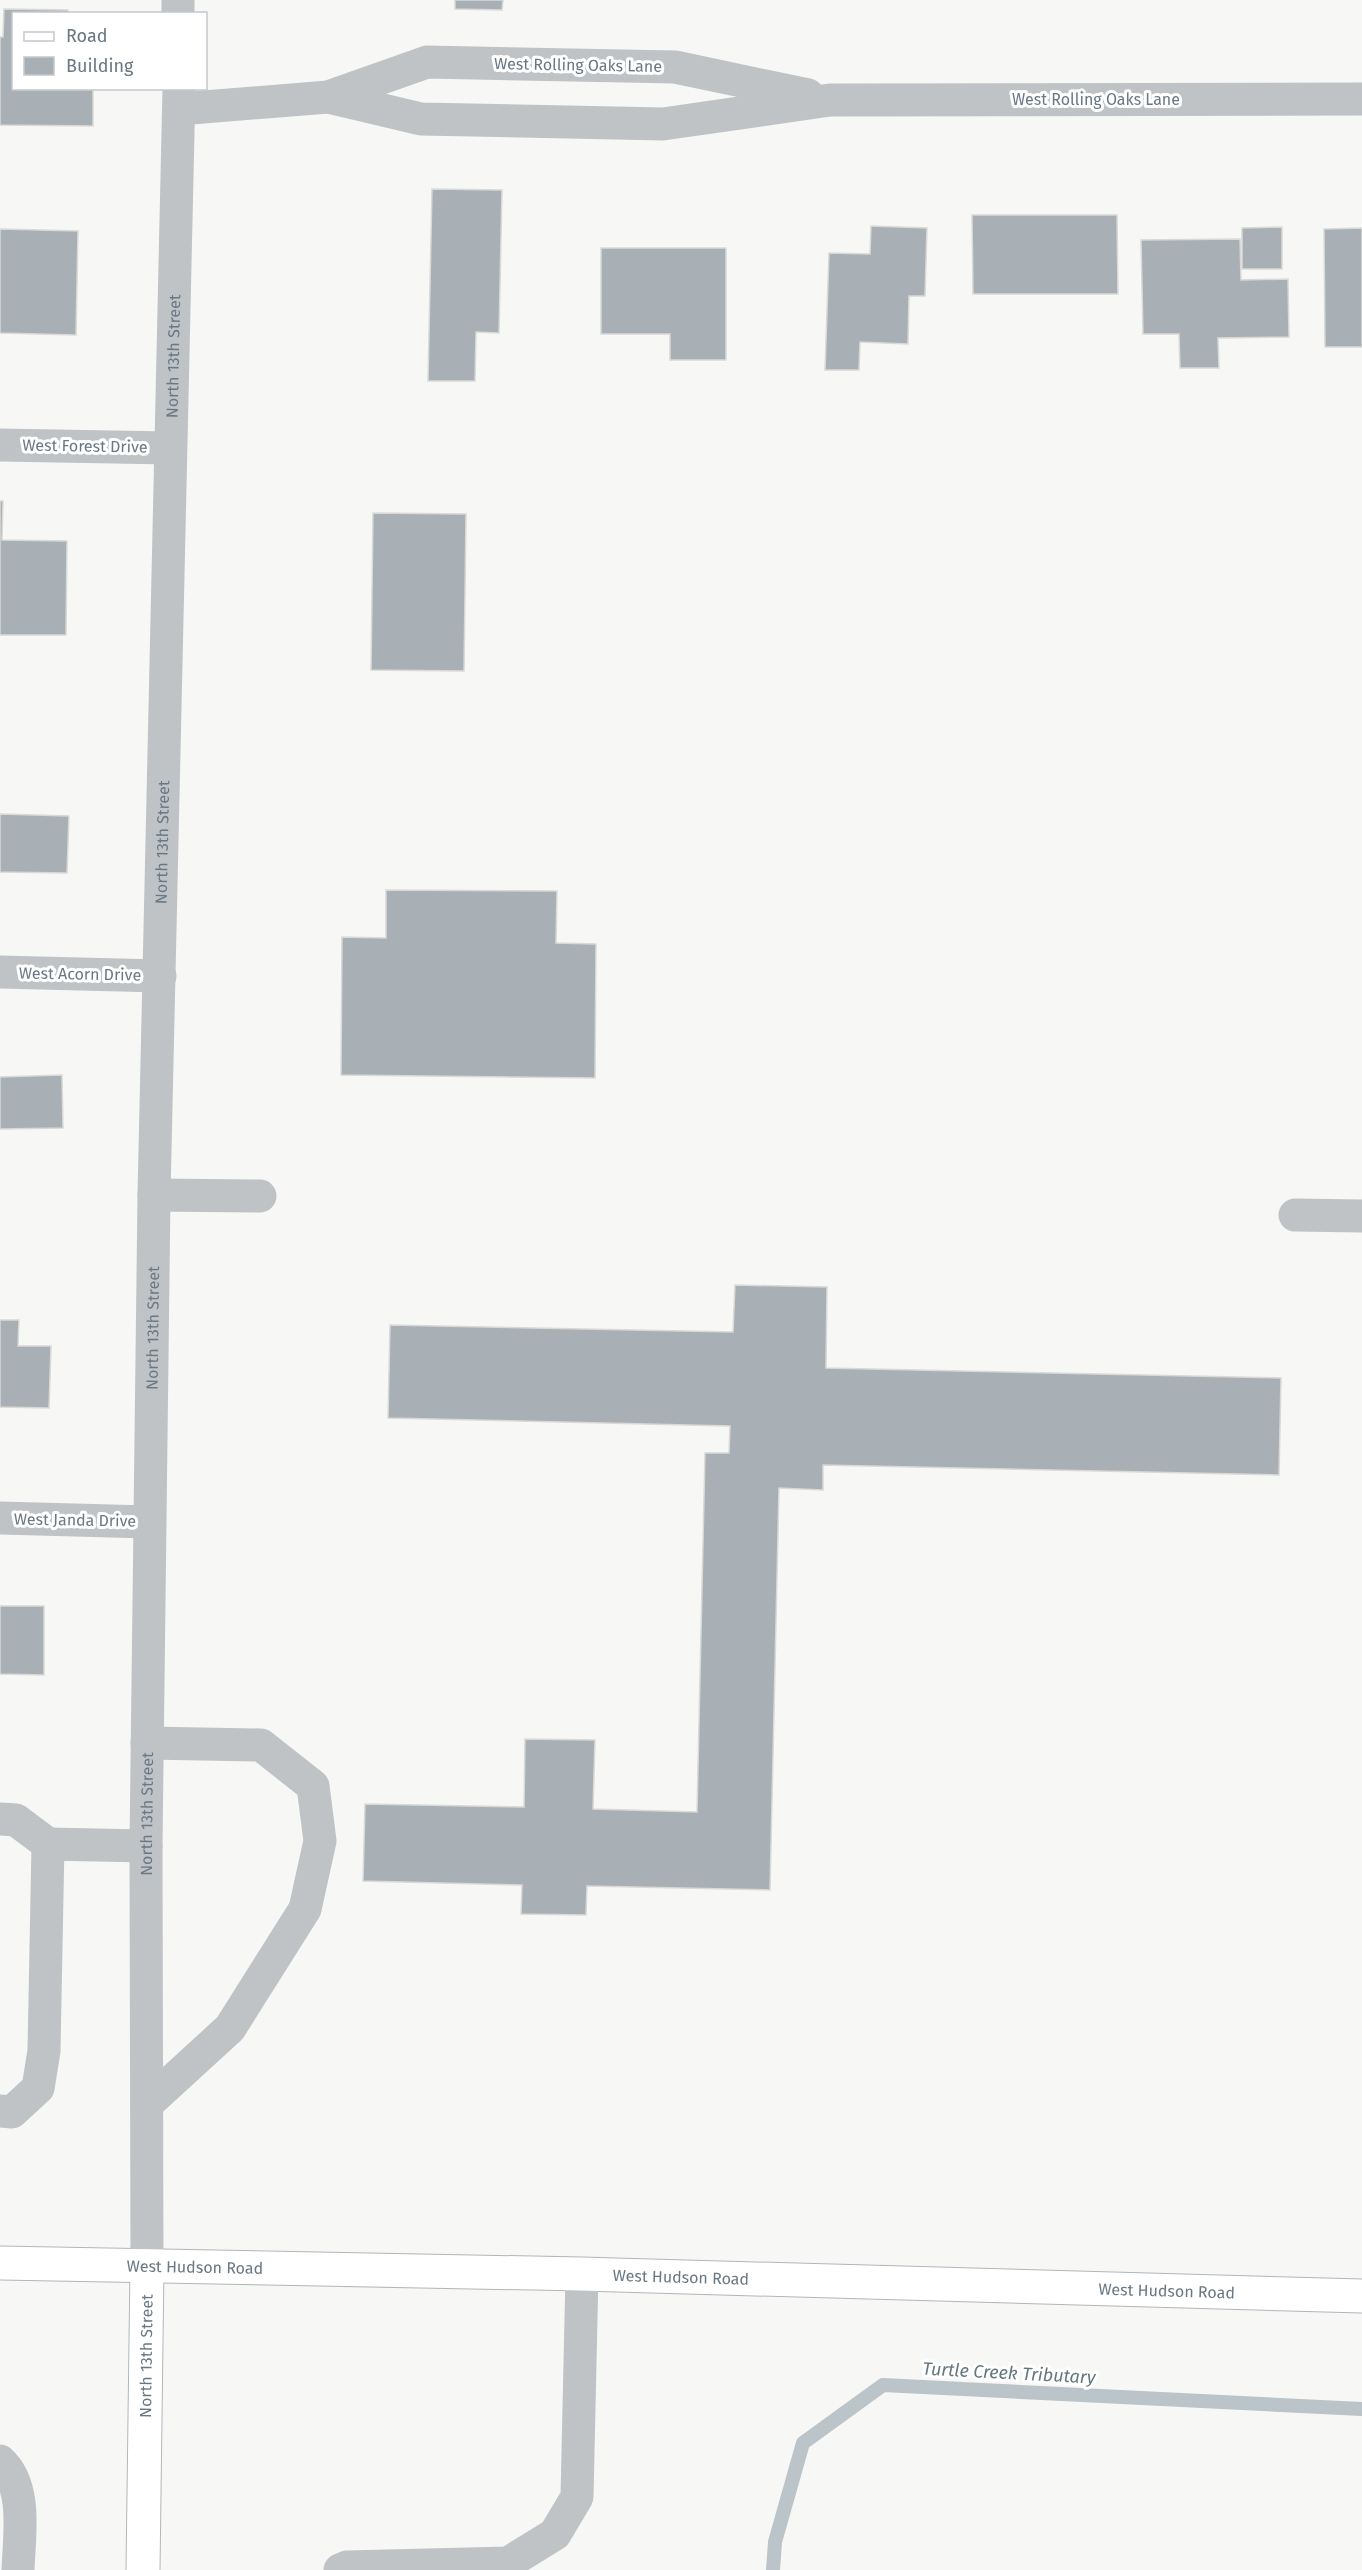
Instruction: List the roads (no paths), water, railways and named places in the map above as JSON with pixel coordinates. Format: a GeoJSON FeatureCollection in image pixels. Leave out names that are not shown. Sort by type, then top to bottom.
{"type":"FeatureCollection","features":[{"type":"Feature","properties":{"kind":"main road","name":"West Hudson Road"},"geometry":{"type":"LineString","coordinates":[[0,2263],[582,2274],[1362,2296]]}},
{"type":"Feature","properties":{"kind":"main road","name":"North 13th Street"},"geometry":{"type":"LineString","coordinates":[[143,2570],[147,2266]]}},
{"type":"Feature","properties":{"kind":"street","name":"West Rolling Oaks Lane"},"geometry":{"type":"LineString","coordinates":[[328,97],[427,62],[675,67],[830,100]]}},
{"type":"Feature","properties":{"kind":"street","name":"West Rolling Oaks Lane"},"geometry":{"type":"LineString","coordinates":[[179,99],[328,97],[421,119],[663,124],[830,100],[1362,99]]}},
{"type":"Feature","properties":{"kind":"street","name":"North 13th Street"},"geometry":{"type":"LineString","coordinates":[[147,2266],[146,1846],[149,1522],[154,1195],[179,99]]}},
{"type":"Feature","properties":{"kind":"street","name":"West Forest Drive"},"geometry":{"type":"LineString","coordinates":[[0,445],[170,448]]}},
{"type":"Feature","properties":{"kind":"street","name":"West Acorn Drive"},"geometry":{"type":"LineString","coordinates":[[0,972],[160,976]]}},
{"type":"Feature","properties":{"kind":"street"},"geometry":{"type":"LineString","coordinates":[[154,1195],[260,1196]]}},
{"type":"Feature","properties":{"kind":"street"},"geometry":{"type":"LineString","coordinates":[[1295,1215],[1362,1216]]}},
{"type":"Feature","properties":{"kind":"street","name":"West Janda Drive"},"geometry":{"type":"LineString","coordinates":[[0,1518],[149,1522]]}},
{"type":"Feature","properties":{"kind":"street"},"geometry":{"type":"LineString","coordinates":[[147,1743],[261,1745],[313,1786],[320,1841],[305,1909],[230,2028],[147,2104]]}},
{"type":"Feature","properties":{"kind":"street"},"geometry":{"type":"LineString","coordinates":[[0,1819],[16,1820],[48,1844],[146,1846]]}},
{"type":"Feature","properties":{"kind":"street"},"geometry":{"type":"LineString","coordinates":[[0,2111],[12,2112],[38,2088],[44,2051],[48,1844]]}},
{"type":"Feature","properties":{"kind":"street"},"geometry":{"type":"LineString","coordinates":[[340,2570],[347,2566],[508,2563],[555,2534],[577,2497],[582,2274]]}},
{"type":"Feature","properties":{"kind":"street"},"geometry":{"type":"LineString","coordinates":[[0,2461],[13,2482],[19,2508],[18,2570]]}},
{"type":"Feature","properties":{"kind":"waterway","name":"Turtle Creek Tributary"},"geometry":{"type":"LineString","coordinates":[[773,2570],[775,2542],[803,2443],[883,2385],[1362,2409]]}}]}
